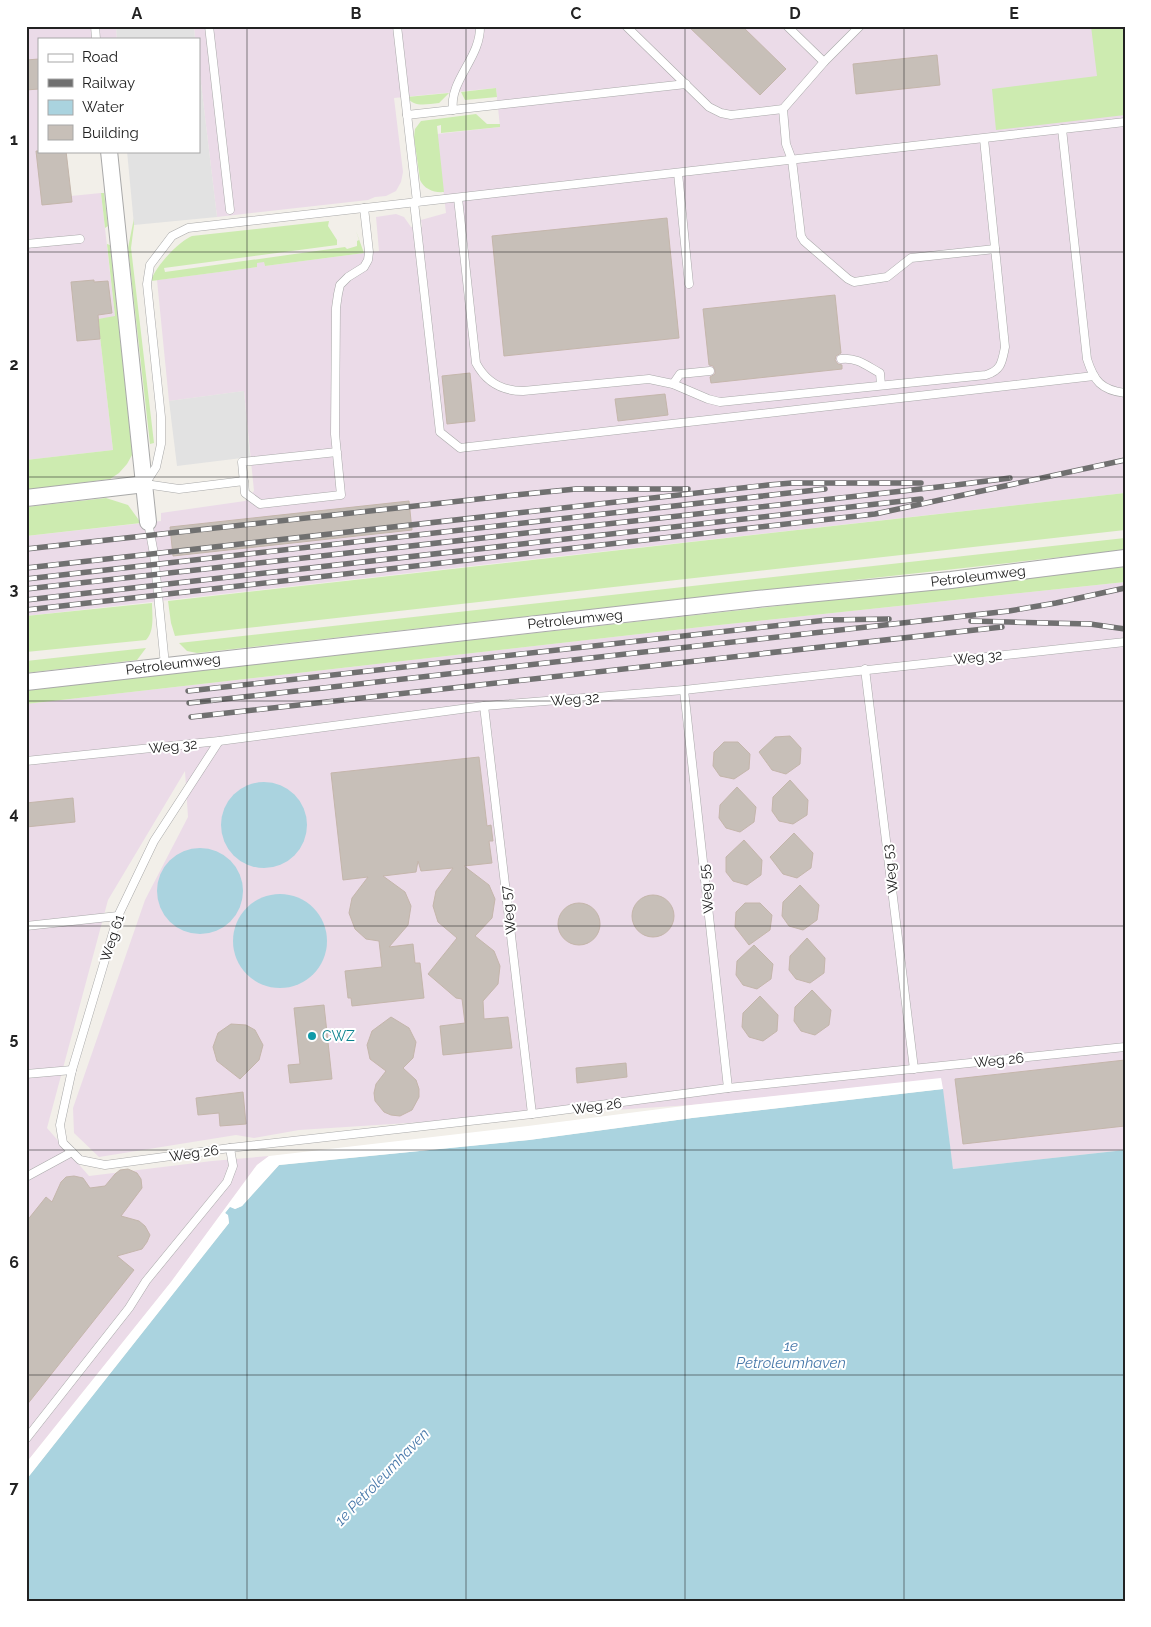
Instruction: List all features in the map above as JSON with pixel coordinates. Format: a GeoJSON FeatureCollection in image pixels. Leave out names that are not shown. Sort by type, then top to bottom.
{"type":"FeatureCollection","features":[{"type":"Feature","properties":{"kind":"street"},"geometry":{"type":"LineString","coordinates":[[109,152],[148,522]]}},
{"type":"Feature","properties":{"kind":"street"},"geometry":{"type":"LineString","coordinates":[[26,498],[145,484]]}},
{"type":"Feature","properties":{"kind":"street","name":"Petroleumweg"},"geometry":{"type":"LineString","coordinates":[[26,682],[757,598],[952,580],[1125,558]]}},
{"type":"Feature","properties":{"kind":"lane"},"geometry":{"type":"LineString","coordinates":[[209,26],[230,210]]}},
{"type":"Feature","properties":{"kind":"lane"},"geometry":{"type":"LineString","coordinates":[[397,26],[440,432],[460,448],[1094,376]]}},
{"type":"Feature","properties":{"kind":"lane"},"geometry":{"type":"LineString","coordinates":[[453,110],[453,92],[475,51],[480,38],[480,26]]}},
{"type":"Feature","properties":{"kind":"lane"},"geometry":{"type":"LineString","coordinates":[[626,26],[709,107],[721,114],[731,115],[783,109],[824,62],[860,26]]}},
{"type":"Feature","properties":{"kind":"lane"},"geometry":{"type":"LineString","coordinates":[[787,26],[824,62]]}},
{"type":"Feature","properties":{"kind":"lane"},"geometry":{"type":"LineString","coordinates":[[794,34],[802,26]]}},
{"type":"Feature","properties":{"kind":"lane"},"geometry":{"type":"LineString","coordinates":[[407,115],[686,84]]}},
{"type":"Feature","properties":{"kind":"lane"},"geometry":{"type":"LineString","coordinates":[[783,109],[786,144],[792,160],[800,236],[848,279],[854,282],[887,277],[911,258],[995,249]]}},
{"type":"Feature","properties":{"kind":"lane"},"geometry":{"type":"LineString","coordinates":[[244,481],[179,489],[145,484],[156,467],[161,444],[161,418],[147,284],[150,265],[172,236],[188,228],[1125,122]]}},
{"type":"Feature","properties":{"kind":"lane"},"geometry":{"type":"LineString","coordinates":[[1062,129],[1087,359],[1094,376],[1100,384],[1112,392],[1125,393]]}},
{"type":"Feature","properties":{"kind":"lane"},"geometry":{"type":"LineString","coordinates":[[458,198],[476,363],[481,372],[500,388],[511,391],[523,391],[649,379],[673,384],[708,400],[720,402],[986,375],[994,372],[1000,366],[1004,346],[984,139]]}},
{"type":"Feature","properties":{"kind":"lane"},"geometry":{"type":"LineString","coordinates":[[678,173],[689,284]]}},
{"type":"Feature","properties":{"kind":"lane"},"geometry":{"type":"LineString","coordinates":[[337,452],[242,462],[245,493],[260,504],[341,495],[334,417],[336,308],[340,285],[348,277],[364,267],[368,260],[369,252],[364,208]]}},
{"type":"Feature","properties":{"kind":"lane"},"geometry":{"type":"LineString","coordinates":[[26,244],[80,239]]}},
{"type":"Feature","properties":{"kind":"lane"},"geometry":{"type":"LineString","coordinates":[[842,359],[850,358],[857,360],[880,373],[881,385]]}},
{"type":"Feature","properties":{"kind":"lane"},"geometry":{"type":"LineString","coordinates":[[673,384],[680,374],[710,371]]}},
{"type":"Feature","properties":{"kind":"lane"},"geometry":{"type":"LineString","coordinates":[[148,522],[154,554],[165,665]]}},
{"type":"Feature","properties":{"kind":"lane","name":"Weg 32"},"geometry":{"type":"LineString","coordinates":[[26,761],[219,741],[484,706],[684,690],[1125,642]]}},
{"type":"Feature","properties":{"kind":"lane","name":"Weg 53"},"geometry":{"type":"LineString","coordinates":[[865,669],[914,1069]]}},
{"type":"Feature","properties":{"kind":"lane","name":"Weg 55"},"geometry":{"type":"LineString","coordinates":[[684,690],[728,1088]]}},
{"type":"Feature","properties":{"kind":"lane","name":"Weg 57"},"geometry":{"type":"LineString","coordinates":[[484,706],[532,1114]]}},
{"type":"Feature","properties":{"kind":"lane","name":"Weg 61"},"geometry":{"type":"LineString","coordinates":[[72,1152],[63,1143],[60,1125],[72,1070],[118,916],[154,841],[219,741]]}},
{"type":"Feature","properties":{"kind":"lane"},"geometry":{"type":"LineString","coordinates":[[26,926],[118,916]]}},
{"type":"Feature","properties":{"kind":"lane","name":"Weg 26"},"geometry":{"type":"LineString","coordinates":[[72,1152],[80,1160],[105,1165],[230,1148],[532,1114],[728,1088],[1125,1046]]}},
{"type":"Feature","properties":{"kind":"lane"},"geometry":{"type":"LineString","coordinates":[[26,1074],[72,1070]]}},
{"type":"Feature","properties":{"kind":"lane"},"geometry":{"type":"LineString","coordinates":[[26,1439],[129,1308],[146,1281],[227,1182],[233,1166],[230,1148]]}},
{"type":"Feature","properties":{"kind":"lane"},"geometry":{"type":"LineString","coordinates":[[26,1177],[72,1152]]}},
{"type":"Feature","properties":{"kind":"shaded area"},"geometry":{"type":"Polygon","coordinates":[[[26,26],[116,26],[117,38],[38,38],[38,152],[66,152],[71,196],[101,193],[115,317],[98,319],[113,450],[26,460],[26,26]]]}},
{"type":"Feature","properties":{"kind":"shaded area"},"geometry":{"type":"Polygon","coordinates":[[[116,26],[194,26],[195,38],[117,38],[116,26]]]}},
{"type":"Feature","properties":{"kind":"shaded area"},"geometry":{"type":"Polygon","coordinates":[[[194,26],[1125,26],[1125,493],[26,616],[26,536],[161,521],[161,513],[245,501],[254,491],[244,391],[169,401],[157,280],[257,267],[257,263],[264,261],[265,266],[379,251],[376,217],[396,214],[404,217],[411,227],[422,227],[421,220],[446,213],[437,134],[500,127],[496,88],[394,98],[403,172],[401,182],[396,191],[386,196],[368,200],[217,217],[200,75],[200,38],[195,38],[194,26]]]}},
{"type":"Feature","properties":{"kind":"shaded area"},"geometry":{"type":"Polygon","coordinates":[[[200,75],[217,217],[134,225],[127,152],[200,152],[200,75]]]}},
{"type":"Feature","properties":{"kind":"shaded area"},"geometry":{"type":"Polygon","coordinates":[[[244,391],[250,457],[177,466],[169,401],[244,391]]]}},
{"type":"Feature","properties":{"kind":"shaded area"},"geometry":{"type":"Polygon","coordinates":[[[1125,582],[1125,1150],[953,1169],[941,1079],[691,1105],[299,1130],[254,1138],[236,1135],[99,1157],[74,1133],[73,1108],[145,900],[188,817],[185,771],[108,900],[47,1128],[89,1176],[269,1156],[257,1165],[171,1282],[26,1463],[26,704],[710,626],[1125,582]]]}},
{"type":"Feature","properties":{"kind":"green space"},"geometry":{"type":"Polygon","coordinates":[[[1091,26],[1125,26],[1125,115],[996,130],[992,89],[1097,76],[1091,26]]]}},
{"type":"Feature","properties":{"kind":"green space"},"geometry":{"type":"Polygon","coordinates":[[[496,88],[497,97],[465,100],[461,92],[496,88]]]}},
{"type":"Feature","properties":{"kind":"green space"},"geometry":{"type":"Polygon","coordinates":[[[449,93],[439,103],[421,105],[413,103],[407,97],[449,93]]]}},
{"type":"Feature","properties":{"kind":"green space"},"geometry":{"type":"Polygon","coordinates":[[[476,114],[487,124],[500,124],[500,127],[441,133],[441,125],[437,126],[444,192],[437,192],[427,188],[420,180],[414,137],[415,129],[421,121],[476,114]]]}},
{"type":"Feature","properties":{"kind":"green space"},"geometry":{"type":"Polygon","coordinates":[[[101,193],[104,193],[108,226],[105,228],[101,193]]]}},
{"type":"Feature","properties":{"kind":"green space"},"geometry":{"type":"Polygon","coordinates":[[[134,218],[131,248],[154,443],[150,444],[128,248],[134,218]]]}},
{"type":"Feature","properties":{"kind":"green space"},"geometry":{"type":"Polygon","coordinates":[[[329,221],[328,226],[337,240],[337,245],[164,268],[165,272],[345,247],[347,249],[357,246],[357,241],[359,240],[356,231],[364,253],[265,266],[264,262],[257,263],[257,267],[151,281],[157,269],[168,256],[181,243],[192,236],[329,221]]]}},
{"type":"Feature","properties":{"kind":"green space"},"geometry":{"type":"Polygon","coordinates":[[[107,244],[110,245],[132,455],[119,473],[110,479],[26,490],[26,460],[113,450],[98,319],[115,316],[107,244]]]}},
{"type":"Feature","properties":{"kind":"green space"},"geometry":{"type":"Polygon","coordinates":[[[1125,493],[1125,530],[175,636],[168,601],[1125,493]]]}},
{"type":"Feature","properties":{"kind":"green space"},"geometry":{"type":"Polygon","coordinates":[[[106,498],[128,505],[141,523],[26,536],[26,507],[106,498]]]}},
{"type":"Feature","properties":{"kind":"green space"},"geometry":{"type":"Polygon","coordinates":[[[1125,538],[1125,550],[197,653],[187,651],[179,643],[1125,538]]]}},
{"type":"Feature","properties":{"kind":"green space"},"geometry":{"type":"Polygon","coordinates":[[[1125,567],[1125,582],[710,626],[26,704],[26,690],[1125,567]]]}},
{"type":"Feature","properties":{"kind":"green space"},"geometry":{"type":"Polygon","coordinates":[[[152,603],[152,627],[146,640],[26,652],[26,616],[152,603]]]}},
{"type":"Feature","properties":{"kind":"green space"},"geometry":{"type":"Polygon","coordinates":[[[146,648],[137,660],[26,673],[26,661],[146,648]]]}},
{"type":"Feature","properties":{"kind":"water"},"geometry":{"type":"Polygon","coordinates":[[[264,782],[281,785],[295,794],[304,808],[307,825],[304,842],[295,856],[281,865],[264,868],[247,865],[233,856],[224,842],[221,825],[224,808],[233,794],[247,785],[264,782]]]}},
{"type":"Feature","properties":{"kind":"water"},"geometry":{"type":"Polygon","coordinates":[[[200,848],[216,852],[230,861],[239,875],[243,891],[239,907],[230,921],[216,930],[200,934],[184,930],[170,921],[161,907],[157,891],[161,875],[170,861],[184,852],[200,848]]]}},
{"type":"Feature","properties":{"kind":"water"},"geometry":{"type":"Polygon","coordinates":[[[280,894],[298,898],[313,908],[323,923],[327,941],[323,959],[313,974],[298,984],[280,988],[262,984],[247,974],[237,959],[233,941],[237,923],[247,908],[262,898],[280,894]]]}},
{"type":"Feature","properties":{"kind":"water","name":"1e Petroleumhaven"},"geometry":{"type":"Polygon","coordinates":[[[943,1089],[953,1169],[1125,1150],[1125,1601],[26,1601],[26,1480],[229,1223],[228,1216],[225,1213],[230,1206],[235,1209],[242,1206],[279,1165],[529,1140],[692,1118],[943,1089]]]}},
{"type":"Feature","properties":{"kind":"pier"},"geometry":{"type":"Polygon","coordinates":[[[941,1078],[943,1089],[692,1118],[529,1140],[279,1165],[242,1206],[235,1209],[230,1207],[225,1213],[228,1215],[229,1223],[26,1480],[26,1463],[171,1282],[257,1165],[269,1156],[691,1105],[941,1078]]]}},
{"type":"Feature","properties":{"kind":"building"},"geometry":{"type":"Polygon","coordinates":[[[688,26],[742,26],[786,69],[760,95],[688,26]]]}},
{"type":"Feature","properties":{"kind":"building"},"geometry":{"type":"Polygon","coordinates":[[[937,55],[940,85],[856,94],[853,64],[937,55]]]}},
{"type":"Feature","properties":{"kind":"building"},"geometry":{"type":"Polygon","coordinates":[[[38,59],[38,89],[26,90],[26,60],[38,59]]]}},
{"type":"Feature","properties":{"kind":"building"},"geometry":{"type":"Polygon","coordinates":[[[36,151],[66,152],[72,202],[42,205],[36,151]]]}},
{"type":"Feature","properties":{"kind":"building"},"geometry":{"type":"Polygon","coordinates":[[[667,218],[679,338],[504,356],[492,236],[667,218]]]}},
{"type":"Feature","properties":{"kind":"building"},"geometry":{"type":"Polygon","coordinates":[[[94,280],[94,282],[108,281],[112,313],[98,315],[100,339],[77,341],[71,282],[94,280]]]}},
{"type":"Feature","properties":{"kind":"building"},"geometry":{"type":"Polygon","coordinates":[[[835,295],[841,353],[836,356],[835,360],[838,364],[842,365],[842,369],[711,383],[710,377],[715,374],[715,370],[713,366],[709,365],[703,309],[835,295]]]}},
{"type":"Feature","properties":{"kind":"building"},"geometry":{"type":"Polygon","coordinates":[[[470,373],[475,421],[447,424],[442,376],[470,373]]]}},
{"type":"Feature","properties":{"kind":"building"},"geometry":{"type":"Polygon","coordinates":[[[665,394],[668,415],[618,421],[615,399],[665,394]]]}},
{"type":"Feature","properties":{"kind":"building"},"geometry":{"type":"Polygon","coordinates":[[[409,501],[412,530],[173,556],[170,527],[409,501]]]}},
{"type":"Feature","properties":{"kind":"building"},"geometry":{"type":"Polygon","coordinates":[[[790,736],[801,748],[800,764],[786,774],[772,770],[759,752],[775,737],[790,736]]]}},
{"type":"Feature","properties":{"kind":"building"},"geometry":{"type":"Polygon","coordinates":[[[724,742],[738,742],[750,754],[749,769],[734,779],[720,776],[713,766],[714,752],[724,742]]]}},
{"type":"Feature","properties":{"kind":"building"},"geometry":{"type":"Polygon","coordinates":[[[479,757],[487,826],[491,825],[493,841],[489,841],[492,863],[464,866],[489,885],[495,899],[492,918],[475,936],[494,951],[500,966],[498,984],[483,1001],[484,1019],[508,1017],[512,1048],[443,1055],[440,1026],[465,1023],[462,999],[456,998],[428,974],[457,938],[438,922],[433,906],[436,891],[453,868],[421,871],[418,861],[416,872],[383,876],[405,892],[411,906],[408,925],[389,947],[413,944],[415,963],[420,963],[424,998],[352,1006],[351,998],[348,998],[345,971],[382,967],[379,941],[366,939],[355,929],[349,913],[352,898],[368,877],[343,880],[331,773],[479,757]]]}},
{"type":"Feature","properties":{"kind":"building"},"geometry":{"type":"Polygon","coordinates":[[[790,780],[808,800],[807,815],[793,824],[779,821],[772,811],[773,797],[790,780]]]}},
{"type":"Feature","properties":{"kind":"building"},"geometry":{"type":"Polygon","coordinates":[[[737,787],[756,807],[754,822],[740,832],[726,828],[719,818],[720,805],[737,787]]]}},
{"type":"Feature","properties":{"kind":"building"},"geometry":{"type":"Polygon","coordinates":[[[73,798],[75,822],[26,827],[26,803],[73,798]]]}},
{"type":"Feature","properties":{"kind":"building"},"geometry":{"type":"Polygon","coordinates":[[[794,833],[813,853],[811,868],[797,878],[783,874],[770,857],[794,833]]]}},
{"type":"Feature","properties":{"kind":"building"},"geometry":{"type":"Polygon","coordinates":[[[744,840],[762,860],[761,875],[747,885],[733,881],[726,872],[726,857],[744,840]]]}},
{"type":"Feature","properties":{"kind":"building"},"geometry":{"type":"Polygon","coordinates":[[[800,885],[819,905],[817,920],[803,930],[789,926],[782,916],[783,902],[800,885]]]}},
{"type":"Feature","properties":{"kind":"building"},"geometry":{"type":"Polygon","coordinates":[[[657,895],[665,898],[671,904],[674,916],[671,928],[665,934],[649,937],[641,934],[635,928],[632,912],[635,904],[641,898],[657,895]]]}},
{"type":"Feature","properties":{"kind":"building"},"geometry":{"type":"Polygon","coordinates":[[[583,903],[591,906],[597,912],[600,924],[597,936],[591,942],[575,945],[567,942],[561,936],[558,920],[561,912],[567,906],[583,903]]]}},
{"type":"Feature","properties":{"kind":"building"},"geometry":{"type":"Polygon","coordinates":[[[745,903],[760,903],[772,915],[770,930],[749,945],[735,927],[736,912],[745,903]]]}},
{"type":"Feature","properties":{"kind":"building"},"geometry":{"type":"Polygon","coordinates":[[[807,938],[825,958],[824,973],[810,983],[796,979],[789,970],[790,956],[807,938]]]}},
{"type":"Feature","properties":{"kind":"building"},"geometry":{"type":"Polygon","coordinates":[[[754,945],[773,964],[771,979],[757,989],[743,985],[736,975],[737,961],[754,945]]]}},
{"type":"Feature","properties":{"kind":"building"},"geometry":{"type":"Polygon","coordinates":[[[812,990],[831,1010],[829,1025],[815,1035],[801,1031],[794,1021],[795,1007],[812,990]]]}},
{"type":"Feature","properties":{"kind":"building"},"geometry":{"type":"Polygon","coordinates":[[[760,996],[778,1015],[777,1031],[763,1041],[749,1037],[742,1027],[743,1013],[760,996]]]}},
{"type":"Feature","properties":{"kind":"building","name":"CWZ"},"geometry":{"type":"Polygon","coordinates":[[[324,1005],[332,1079],[290,1083],[288,1065],[300,1064],[294,1008],[324,1005]]]}},
{"type":"Feature","properties":{"kind":"building"},"geometry":{"type":"Polygon","coordinates":[[[391,1017],[409,1028],[416,1042],[413,1058],[403,1068],[416,1080],[419,1097],[412,1110],[400,1116],[384,1112],[375,1101],[376,1084],[386,1071],[370,1059],[367,1045],[372,1031],[391,1017]]]}},
{"type":"Feature","properties":{"kind":"building"},"geometry":{"type":"Polygon","coordinates":[[[231,1024],[246,1025],[255,1030],[263,1045],[259,1060],[240,1079],[217,1061],[213,1047],[218,1033],[231,1024]]]}},
{"type":"Feature","properties":{"kind":"building"},"geometry":{"type":"Polygon","coordinates":[[[1125,1060],[1125,1126],[963,1144],[955,1079],[1125,1060]]]}},
{"type":"Feature","properties":{"kind":"building"},"geometry":{"type":"Polygon","coordinates":[[[626,1063],[627,1077],[577,1083],[576,1068],[626,1063]]]}},
{"type":"Feature","properties":{"kind":"building"},"geometry":{"type":"Polygon","coordinates":[[[243,1092],[246,1124],[220,1126],[219,1113],[198,1115],[196,1098],[243,1092]]]}},
{"type":"Feature","properties":{"kind":"building"},"geometry":{"type":"Polygon","coordinates":[[[128,1169],[137,1173],[141,1179],[142,1188],[121,1216],[139,1221],[145,1226],[150,1235],[147,1242],[142,1249],[117,1256],[134,1270],[26,1406],[26,1222],[46,1197],[52,1202],[61,1182],[66,1177],[83,1178],[90,1188],[105,1186],[120,1170],[128,1169]]]}},
{"type":"Feature","properties":{"kind":"railway"},"geometry":{"type":"LineString","coordinates":[[26,610],[875,514],[1125,460]]}},
{"type":"Feature","properties":{"kind":"railway"},"geometry":{"type":"LineString","coordinates":[[26,589],[1010,478]]}},
{"type":"Feature","properties":{"kind":"railway"},"geometry":{"type":"LineString","coordinates":[[26,568],[768,485],[792,483],[921,483]]}},
{"type":"Feature","properties":{"kind":"railway"},"geometry":{"type":"LineString","coordinates":[[26,549],[576,489],[688,489]]}},
{"type":"Feature","properties":{"kind":"railway"},"geometry":{"type":"LineString","coordinates":[[26,579],[825,489]]}},
{"type":"Feature","properties":{"kind":"railway"},"geometry":{"type":"LineString","coordinates":[[26,600],[921,499]]}},
{"type":"Feature","properties":{"kind":"railway"},"geometry":{"type":"LineString","coordinates":[[189,703],[1009,611],[1125,588]]}},
{"type":"Feature","properties":{"kind":"railway"},"geometry":{"type":"LineString","coordinates":[[188,691],[827,620],[889,619]]}},
{"type":"Feature","properties":{"kind":"railway"},"geometry":{"type":"LineString","coordinates":[[971,621],[1090,624],[1125,629]]}},
{"type":"Feature","properties":{"kind":"railway"},"geometry":{"type":"LineString","coordinates":[[191,717],[1002,627]]}},
{"type":"Feature","properties":{"kind":"place","name":"CWZ"},"geometry":{"type":"Point","coordinates":[312,1036]}}]}
